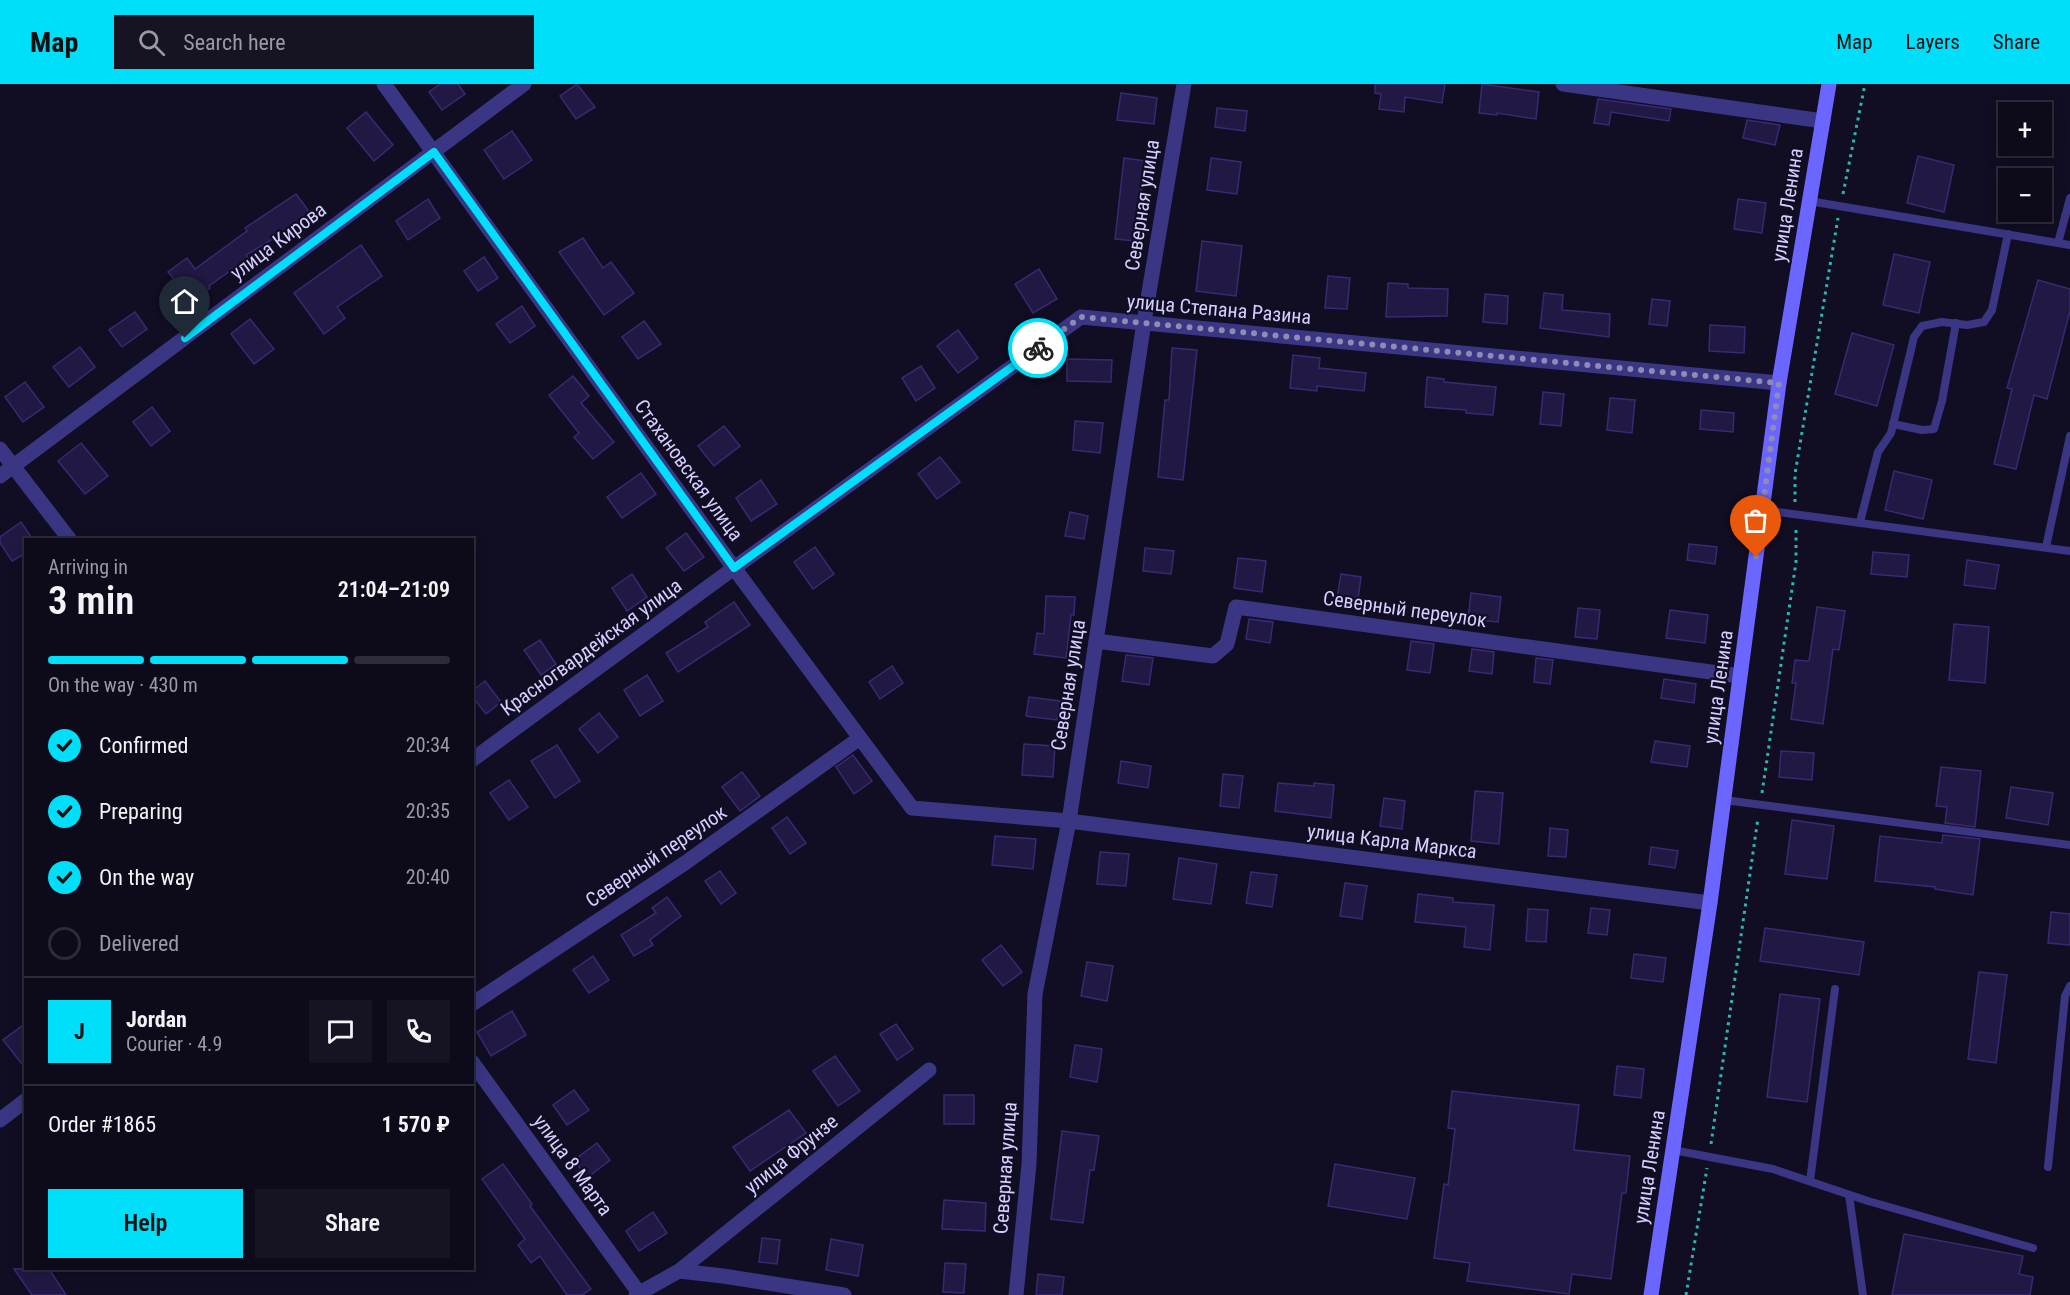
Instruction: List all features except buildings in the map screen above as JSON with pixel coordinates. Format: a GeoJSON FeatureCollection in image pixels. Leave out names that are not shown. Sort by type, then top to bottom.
{"type":"FeatureCollection","features":[{"type":"Feature","properties":{"kind":"main road","name":"улица Ленина"},"geometry":{"type":"LineString","coordinates":[[1651,1295],[1710,903],[1779,383],[1829,84]]}},
{"type":"Feature","properties":{"kind":"street","name":"Стахановская улица"},"geometry":{"type":"LineString","coordinates":[[384,84],[734,568],[912,808],[1069,821]]}},
{"type":"Feature","properties":{"kind":"street","name":"улица Кирова"},"geometry":{"type":"LineString","coordinates":[[6,471],[525,84]]}},
{"type":"Feature","properties":{"kind":"street","name":"Северная улица"},"geometry":{"type":"LineString","coordinates":[[1016,1295],[1029,1164],[1035,994],[1069,821],[1144,322],[1184,84]]}},
{"type":"Feature","properties":{"kind":"street"},"geometry":{"type":"LineString","coordinates":[[1563,84],[1823,121]]}},
{"type":"Feature","properties":{"kind":"street","name":"улица Степана Разина"},"geometry":{"type":"LineString","coordinates":[[734,568],[1081,317],[1779,383]]}},
{"type":"Feature","properties":{"kind":"street"},"geometry":{"type":"LineString","coordinates":[[0,449],[6,471],[68,538]]}},
{"type":"Feature","properties":{"kind":"street","name":"Красногвардейская улица"},"geometry":{"type":"LineString","coordinates":[[474,759],[734,568]]}},
{"type":"Feature","properties":{"kind":"street","name":"Северный переулок"},"geometry":{"type":"LineString","coordinates":[[1096,641],[1214,656],[1227,644],[1236,607],[1740,676]]}},
{"type":"Feature","properties":{"kind":"street","name":"Северный переулок"},"geometry":{"type":"LineString","coordinates":[[474,1003],[685,863],[860,738]]}},
{"type":"Feature","properties":{"kind":"street","name":"улица Карла Маркса"},"geometry":{"type":"LineString","coordinates":[[1069,821],[1710,903]]}},
{"type":"Feature","properties":{"kind":"street","name":"улица 8 Марта"},"geometry":{"type":"LineString","coordinates":[[474,1065],[638,1294]]}},
{"type":"Feature","properties":{"kind":"street","name":"улица Фрунзе"},"geometry":{"type":"LineString","coordinates":[[638,1294],[679,1271],[929,1070]]}},
{"type":"Feature","properties":{"kind":"street"},"geometry":{"type":"LineString","coordinates":[[0,1120],[24,1102]]}},
{"type":"Feature","properties":{"kind":"street"},"geometry":{"type":"LineString","coordinates":[[679,1271],[844,1295]]}},
{"type":"Feature","properties":{"kind":"lane"},"geometry":{"type":"LineString","coordinates":[[2058,243],[2070,198]]}},
{"type":"Feature","properties":{"kind":"lane"},"geometry":{"type":"LineString","coordinates":[[1809,201],[2070,245]]}},
{"type":"Feature","properties":{"kind":"lane"},"geometry":{"type":"LineString","coordinates":[[1860,522],[1878,453],[1891,433],[1914,337],[1923,326],[1942,322],[1967,325],[1984,322],[1992,310],[2008,234]]}},
{"type":"Feature","properties":{"kind":"lane"},"geometry":{"type":"LineString","coordinates":[[1893,424],[1923,430],[1934,429],[1942,401],[1956,323]]}},
{"type":"Feature","properties":{"kind":"lane"},"geometry":{"type":"LineString","coordinates":[[2046,547],[2070,436]]}},
{"type":"Feature","properties":{"kind":"lane"},"geometry":{"type":"LineString","coordinates":[[1762,510],[2070,550]]}},
{"type":"Feature","properties":{"kind":"lane"},"geometry":{"type":"LineString","coordinates":[[1724,800],[2070,845]]}},
{"type":"Feature","properties":{"kind":"lane"},"geometry":{"type":"LineString","coordinates":[[2048,1167],[2065,996],[2070,986]]}},
{"type":"Feature","properties":{"kind":"lane"},"geometry":{"type":"LineString","coordinates":[[1810,1181],[1835,989]]}},
{"type":"Feature","properties":{"kind":"lane"},"geometry":{"type":"LineString","coordinates":[[1673,1150],[1773,1169],[1849,1195],[2033,1248]]}},
{"type":"Feature","properties":{"kind":"lane"},"geometry":{"type":"LineString","coordinates":[[1849,1195],[1863,1295]]}},
{"type":"Feature","properties":{"kind":"path"},"geometry":{"type":"LineString","coordinates":[[1686,1295],[1709,1157],[1796,562],[1795,474],[1840,206],[1866,84]]}},
{"type":"Feature","properties":{"kind":"way so far"},"geometry":{"type":"LineString","coordinates":[[1038,348],[1081,317],[1779,383],[1756,557]]}},
{"type":"Feature","properties":{"kind":"route"},"geometry":{"type":"LineString","coordinates":[[185,338],[434,152],[734,568],[1038,348]]}}]}
